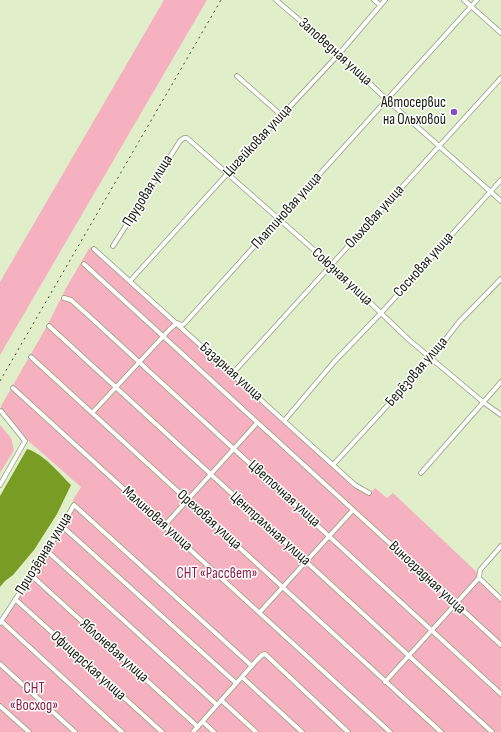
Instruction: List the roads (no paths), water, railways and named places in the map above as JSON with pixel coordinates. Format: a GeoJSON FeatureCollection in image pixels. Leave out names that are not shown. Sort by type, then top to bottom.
{"type":"FeatureCollection","features":[{"type":"Feature","properties":{"kind":"street","name":"Заповедная улица"},"geometry":{"type":"LineString","coordinates":[[276,0],[339,54],[387,100],[501,201]]}},
{"type":"Feature","properties":{"kind":"street"},"geometry":{"type":"LineString","coordinates":[[374,0],[380,5]]}},
{"type":"Feature","properties":{"kind":"street","name":"Цигейковая улица"},"geometry":{"type":"LineString","coordinates":[[130,281],[281,115],[339,54],[385,0]]}},
{"type":"Feature","properties":{"kind":"street"},"geometry":{"type":"LineString","coordinates":[[464,0],[501,33]]}},
{"type":"Feature","properties":{"kind":"street","name":"Платиновая улица"},"geometry":{"type":"LineString","coordinates":[[92,413],[163,336],[177,323],[182,325],[184,324],[477,0]]}},
{"type":"Feature","properties":{"kind":"street"},"geometry":{"type":"LineString","coordinates":[[237,76],[281,115]]}},
{"type":"Feature","properties":{"kind":"street","name":"Ольховая улица"},"geometry":{"type":"LineString","coordinates":[[233,373],[501,78]]}},
{"type":"Feature","properties":{"kind":"street","name":"Союзная улица"},"geometry":{"type":"LineString","coordinates":[[184,138],[187,138],[228,173],[278,220],[331,265],[431,358],[483,402],[501,415]]}},
{"type":"Feature","properties":{"kind":"street","name":"Прудовая улица"},"geometry":{"type":"LineString","coordinates":[[114,246],[180,141],[184,138]]}},
{"type":"Feature","properties":{"kind":"street","name":"Сосновая улица"},"geometry":{"type":"LineString","coordinates":[[284,421],[334,362],[381,313],[501,180]]}},
{"type":"Feature","properties":{"kind":"street","name":"Базарная улица"},"geometry":{"type":"LineString","coordinates":[[94,249],[233,373],[355,485],[369,493]]}},
{"type":"Feature","properties":{"kind":"street","name":"Виноградная улица"},"geometry":{"type":"LineString","coordinates":[[84,264],[501,645]]}},
{"type":"Feature","properties":{"kind":"street","name":"Берёзовая улица"},"geometry":{"type":"LineString","coordinates":[[333,465],[431,358],[460,322],[501,279]]}},
{"type":"Feature","properties":{"kind":"street","name":"Цветочная улица"},"geometry":{"type":"LineString","coordinates":[[64,298],[71,300],[139,361],[501,694]]}},
{"type":"Feature","properties":{"kind":"street","name":"Центральная улица"},"geometry":{"type":"LineString","coordinates":[[48,326],[492,732]]}},
{"type":"Feature","properties":{"kind":"street","name":"Ореховая улица"},"geometry":{"type":"LineString","coordinates":[[31,357],[441,732]]}},
{"type":"Feature","properties":{"kind":"street"},"geometry":{"type":"LineString","coordinates":[[421,473],[501,382]]}},
{"type":"Feature","properties":{"kind":"street","name":"Малиновая улица"},"geometry":{"type":"LineString","coordinates":[[13,388],[390,732]]}},
{"type":"Feature","properties":{"kind":"street"},"geometry":{"type":"LineString","coordinates":[[0,485],[25,441],[2,411]]}},
{"type":"Feature","properties":{"kind":"street"},"geometry":{"type":"LineString","coordinates":[[164,526],[258,423]]}},
{"type":"Feature","properties":{"kind":"street","name":"Приозёрная улица"},"geometry":{"type":"LineString","coordinates":[[1,622],[47,551],[74,505],[252,666]]}},
{"type":"Feature","properties":{"kind":"street"},"geometry":{"type":"LineString","coordinates":[[260,612],[353,510]]}},
{"type":"Feature","properties":{"kind":"street"},"geometry":{"type":"LineString","coordinates":[[62,526],[236,683]]}},
{"type":"Feature","properties":{"kind":"street"},"geometry":{"type":"LineString","coordinates":[[385,682],[456,605],[479,578],[480,570],[501,546]]}},
{"type":"Feature","properties":{"kind":"street"},"geometry":{"type":"LineString","coordinates":[[47,551],[216,704]]}},
{"type":"Feature","properties":{"kind":"street","name":"Яблоневая улица"},"geometry":{"type":"LineString","coordinates":[[31,575],[198,726]]}},
{"type":"Feature","properties":{"kind":"street"},"geometry":{"type":"LineString","coordinates":[[479,578],[501,599]]}},
{"type":"Feature","properties":{"kind":"street","name":"Офицерская улица"},"geometry":{"type":"LineString","coordinates":[[15,599],[162,732]]}},
{"type":"Feature","properties":{"kind":"street"},"geometry":{"type":"LineString","coordinates":[[1,622],[122,732]]}},
{"type":"Feature","properties":{"kind":"street"},"geometry":{"type":"LineString","coordinates":[[193,732],[203,722],[216,704],[260,656],[265,654],[348,732]]}},
{"type":"Feature","properties":{"kind":"street"},"geometry":{"type":"LineString","coordinates":[[0,664],[75,732]]}},
{"type":"Feature","properties":{"kind":"street"},"geometry":{"type":"LineString","coordinates":[[242,677],[302,732]]}},
{"type":"Feature","properties":{"kind":"street"},"geometry":{"type":"LineString","coordinates":[[221,700],[256,732]]}},
{"type":"Feature","properties":{"kind":"street"},"geometry":{"type":"LineString","coordinates":[[0,706],[29,732]]}},
{"type":"Feature","properties":{"kind":"street"},"geometry":{"type":"LineString","coordinates":[[203,722],[214,732]]}},
{"type":"Feature","properties":{"kind":"railway"},"geometry":{"type":"LineString","coordinates":[[0,381],[221,0]]}},
{"type":"Feature","properties":{"kind":"place","name":"Автосервис на Ольховой"},"geometry":{"type":"Point","coordinates":[454,112]}},
{"type":"Feature","properties":{"kind":"park label","name":"СНТ «Рассвет»"},"geometry":{"type":"Point","coordinates":[217,574]}},
{"type":"Feature","properties":{"kind":"park label","name":"СНТ «Восход»"},"geometry":{"type":"Point","coordinates":[34,698]}}]}
